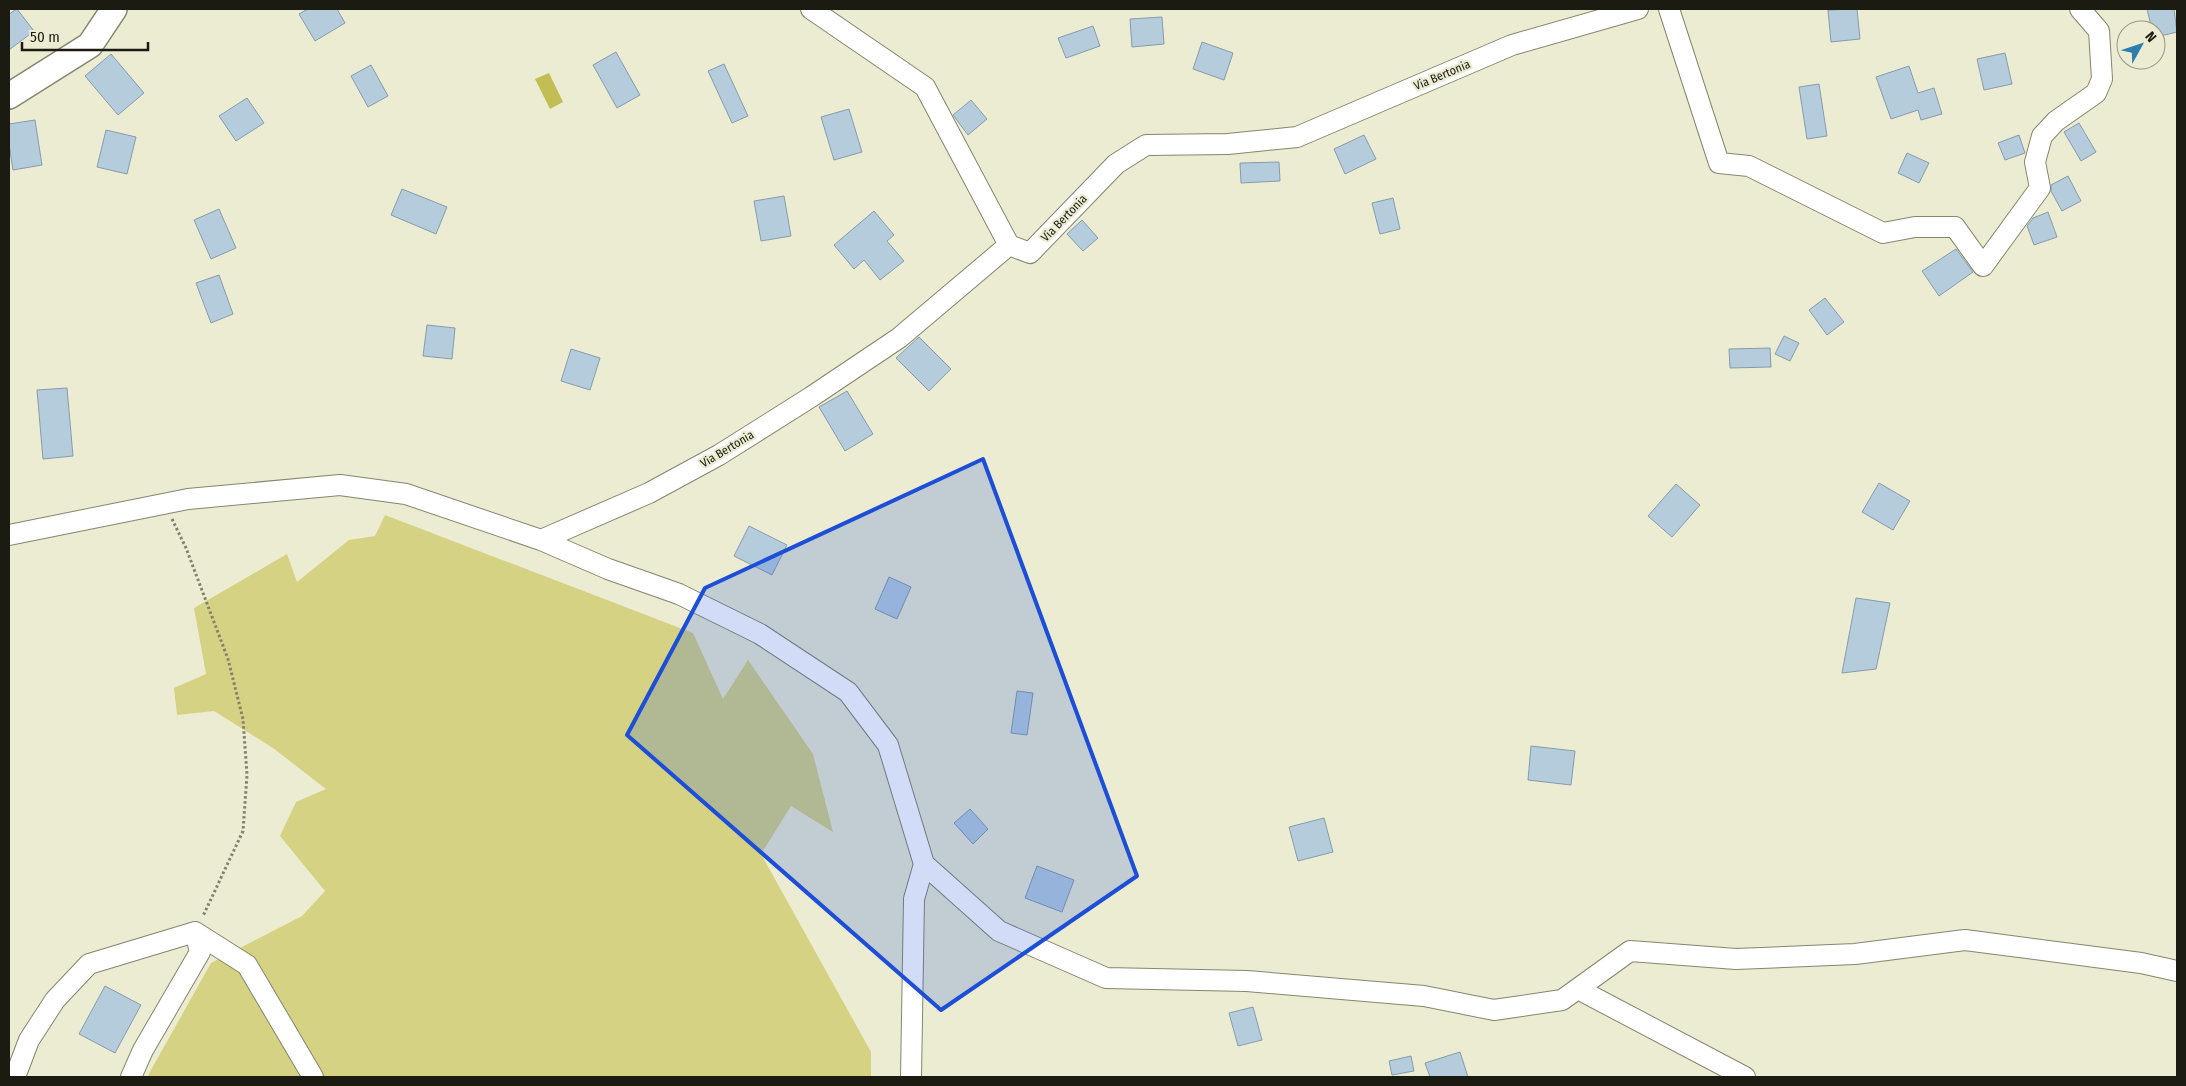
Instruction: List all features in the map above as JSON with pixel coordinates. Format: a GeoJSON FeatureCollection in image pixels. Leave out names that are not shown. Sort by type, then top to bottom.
{"type":"FeatureCollection","features":[{"type":"Feature","properties":{"kind":"street"},"geometry":{"type":"LineString","coordinates":[[9,96],[90,46],[114,9]]}},
{"type":"Feature","properties":{"kind":"street"},"geometry":{"type":"LineString","coordinates":[[811,9],[925,87],[1009,246]]}},
{"type":"Feature","properties":{"kind":"street","name":"Via Bertonia"},"geometry":{"type":"LineString","coordinates":[[541,540],[649,493],[720,455],[794,408],[899,338],[1009,246],[1030,253],[1116,164],[1146,145],[1228,144],[1297,137],[1512,45],[1638,9]]}},
{"type":"Feature","properties":{"kind":"street"},"geometry":{"type":"LineString","coordinates":[[1669,9],[1719,163],[1749,166],[1883,233],[1915,228],[1955,227],[1983,266],[2040,188],[2036,162],[2042,136],[2056,121],[2096,93],[2102,79],[2099,31],[2080,9]]}},
{"type":"Feature","properties":{"kind":"street"},"geometry":{"type":"LineString","coordinates":[[9,535],[188,499],[340,484],[406,494],[541,540],[608,569],[678,594],[760,634],[848,692],[888,745],[924,864],[999,931],[1106,978],[1247,981],[1424,996],[1494,1010],[1562,1000],[1630,951],[1746,958],[1855,954],[1965,940],[2141,963],[2177,971]]}},
{"type":"Feature","properties":{"kind":"street"},"geometry":{"type":"LineString","coordinates":[[911,1077],[914,899],[924,864]]}},
{"type":"Feature","properties":{"kind":"street"},"geometry":{"type":"LineString","coordinates":[[15,1077],[29,1040],[50,1008],[89,964],[195,932],[248,965],[313,1077]]}},
{"type":"Feature","properties":{"kind":"street"},"geometry":{"type":"LineString","coordinates":[[132,1077],[143,1050],[200,952],[195,932]]}},
{"type":"Feature","properties":{"kind":"street"},"geometry":{"type":"LineString","coordinates":[[1578,988],[1745,1077]]}},
{"type":"Feature","properties":{"kind":"path"},"geometry":{"type":"LineString","coordinates":[[166,504],[186,548],[228,659],[243,719],[246,756],[247,775],[243,830],[195,932]]}},
{"type":"Feature","properties":{"kind":"highlighted area"},"geometry":{"type":"Polygon","coordinates":[[[983,459],[1137,876],[941,1010],[627,735],[705,588],[983,459]]]}},
{"type":"Feature","properties":{"kind":"shaded area"},"geometry":{"type":"Polygon","coordinates":[[[549,73],[563,102],[550,109],[535,79],[549,73]]]}},
{"type":"Feature","properties":{"kind":"shaded area"},"geometry":{"type":"Polygon","coordinates":[[[385,515],[693,633],[723,699],[748,660],[813,754],[833,832],[791,806],[761,854],[871,1052],[871,1077],[147,1077],[211,963],[302,916],[325,891],[280,836],[296,802],[326,789],[273,748],[214,711],[177,715],[174,688],[206,674],[194,608],[287,554],[297,582],[349,540],[375,536],[385,515]]]}},
{"type":"Feature","properties":{"kind":"building"},"geometry":{"type":"Polygon","coordinates":[[[17,9],[34,31],[9,50],[9,14],[17,9]]]}},
{"type":"Feature","properties":{"kind":"building"},"geometry":{"type":"Polygon","coordinates":[[[308,9],[337,9],[345,23],[315,41],[299,14],[308,9]]]}},
{"type":"Feature","properties":{"kind":"building"},"geometry":{"type":"Polygon","coordinates":[[[1857,9],[1860,39],[1831,42],[1828,10],[1857,9]]]}},
{"type":"Feature","properties":{"kind":"building"},"geometry":{"type":"Polygon","coordinates":[[[2147,9],[2174,9],[2177,32],[2166,35],[2166,20],[2150,20],[2147,9]]]}},
{"type":"Feature","properties":{"kind":"building"},"geometry":{"type":"Polygon","coordinates":[[[1162,17],[1164,44],[1132,47],[1130,19],[1162,17]]]}},
{"type":"Feature","properties":{"kind":"building"},"geometry":{"type":"Polygon","coordinates":[[[1093,26],[1100,46],[1066,58],[1058,38],[1093,26]]]}},
{"type":"Feature","properties":{"kind":"building"},"geometry":{"type":"Polygon","coordinates":[[[1202,42],[1233,53],[1224,80],[1193,69],[1202,42]]]}},
{"type":"Feature","properties":{"kind":"building"},"geometry":{"type":"Polygon","coordinates":[[[616,52],[640,95],[617,108],[593,65],[616,52]]]}},
{"type":"Feature","properties":{"kind":"building"},"geometry":{"type":"Polygon","coordinates":[[[2005,53],[2012,84],[1984,90],[1977,59],[2005,53]]]}},
{"type":"Feature","properties":{"kind":"building"},"geometry":{"type":"Polygon","coordinates":[[[111,54],[144,93],[118,115],[85,76],[111,54]]]}},
{"type":"Feature","properties":{"kind":"building"},"geometry":{"type":"Polygon","coordinates":[[[724,64],[748,116],[732,123],[708,71],[724,64]]]}},
{"type":"Feature","properties":{"kind":"building"},"geometry":{"type":"Polygon","coordinates":[[[371,65],[388,96],[368,107],[351,76],[371,65]]]}},
{"type":"Feature","properties":{"kind":"building"},"geometry":{"type":"Polygon","coordinates":[[[1909,66],[1918,93],[1934,88],[1942,114],[1921,120],[1918,110],[1891,119],[1876,77],[1909,66]]]}},
{"type":"Feature","properties":{"kind":"building"},"geometry":{"type":"Polygon","coordinates":[[[1819,84],[1827,136],[1807,139],[1799,87],[1819,84]]]}},
{"type":"Feature","properties":{"kind":"building"},"geometry":{"type":"Polygon","coordinates":[[[247,98],[264,123],[236,141],[219,116],[247,98]]]}},
{"type":"Feature","properties":{"kind":"building"},"geometry":{"type":"Polygon","coordinates":[[[971,100],[987,119],[968,135],[953,115],[971,100]]]}},
{"type":"Feature","properties":{"kind":"building"},"geometry":{"type":"Polygon","coordinates":[[[849,109],[862,152],[834,160],[821,117],[849,109]]]}},
{"type":"Feature","properties":{"kind":"building"},"geometry":{"type":"Polygon","coordinates":[[[35,120],[42,165],[13,170],[9,144],[9,124],[35,120]]]}},
{"type":"Feature","properties":{"kind":"building"},"geometry":{"type":"Polygon","coordinates":[[[2079,123],[2096,152],[2081,161],[2064,132],[2079,123]]]}},
{"type":"Feature","properties":{"kind":"building"},"geometry":{"type":"Polygon","coordinates":[[[106,130],[136,137],[127,174],[97,167],[106,130]]]}},
{"type":"Feature","properties":{"kind":"building"},"geometry":{"type":"Polygon","coordinates":[[[1364,135],[1376,159],[1345,174],[1334,149],[1364,135]]]}},
{"type":"Feature","properties":{"kind":"building"},"geometry":{"type":"Polygon","coordinates":[[[2019,135],[2025,153],[2005,160],[1998,143],[2019,135]]]}},
{"type":"Feature","properties":{"kind":"building"},"geometry":{"type":"Polygon","coordinates":[[[1907,153],[1929,163],[1919,183],[1898,173],[1907,153]]]}},
{"type":"Feature","properties":{"kind":"building"},"geometry":{"type":"Polygon","coordinates":[[[1279,162],[1280,181],[1241,183],[1240,163],[1279,162]]]}},
{"type":"Feature","properties":{"kind":"building"},"geometry":{"type":"Polygon","coordinates":[[[2068,176],[2081,201],[2062,211],[2051,191],[2051,185],[2068,176]]]}},
{"type":"Feature","properties":{"kind":"building"},"geometry":{"type":"Polygon","coordinates":[[[402,189],[447,207],[436,234],[391,215],[402,189]]]}},
{"type":"Feature","properties":{"kind":"building"},"geometry":{"type":"Polygon","coordinates":[[[784,196],[791,236],[761,241],[754,201],[784,196]]]}},
{"type":"Feature","properties":{"kind":"building"},"geometry":{"type":"Polygon","coordinates":[[[1393,198],[1400,229],[1380,234],[1372,203],[1393,198]]]}},
{"type":"Feature","properties":{"kind":"building"},"geometry":{"type":"Polygon","coordinates":[[[219,209],[236,248],[211,259],[194,220],[219,209]]]}},
{"type":"Feature","properties":{"kind":"building"},"geometry":{"type":"Polygon","coordinates":[[[874,211],[894,235],[887,241],[904,261],[880,280],[864,260],[854,269],[834,245],[874,211]]]}},
{"type":"Feature","properties":{"kind":"building"},"geometry":{"type":"Polygon","coordinates":[[[2048,212],[2057,237],[2034,245],[2027,226],[2033,218],[2048,212]]]}},
{"type":"Feature","properties":{"kind":"building"},"geometry":{"type":"Polygon","coordinates":[[[1082,220],[1098,238],[1083,251],[1067,234],[1082,220]]]}},
{"type":"Feature","properties":{"kind":"building"},"geometry":{"type":"Polygon","coordinates":[[[1956,249],[1973,272],[1939,296],[1922,271],[1956,249]]]}},
{"type":"Feature","properties":{"kind":"building"},"geometry":{"type":"Polygon","coordinates":[[[219,275],[233,314],[211,323],[196,283],[219,275]]]}},
{"type":"Feature","properties":{"kind":"building"},"geometry":{"type":"Polygon","coordinates":[[[1825,298],[1844,322],[1827,335],[1809,310],[1825,298]]]}},
{"type":"Feature","properties":{"kind":"building"},"geometry":{"type":"Polygon","coordinates":[[[427,325],[455,328],[452,359],[423,356],[427,325]]]}},
{"type":"Feature","properties":{"kind":"building"},"geometry":{"type":"Polygon","coordinates":[[[1784,336],[1799,343],[1790,361],[1775,354],[1784,336]]]}},
{"type":"Feature","properties":{"kind":"building"},"geometry":{"type":"Polygon","coordinates":[[[919,337],[951,369],[929,391],[896,358],[919,337]]]}},
{"type":"Feature","properties":{"kind":"building"},"geometry":{"type":"Polygon","coordinates":[[[1770,348],[1771,367],[1730,368],[1729,349],[1770,348]]]}},
{"type":"Feature","properties":{"kind":"building"},"geometry":{"type":"Polygon","coordinates":[[[571,349],[600,358],[590,390],[561,381],[571,349]]]}},
{"type":"Feature","properties":{"kind":"building"},"geometry":{"type":"Polygon","coordinates":[[[67,388],[73,456],[43,459],[37,390],[67,388]]]}},
{"type":"Feature","properties":{"kind":"building"},"geometry":{"type":"Polygon","coordinates":[[[847,391],[873,434],[845,451],[819,407],[847,391]]]}},
{"type":"Feature","properties":{"kind":"building"},"geometry":{"type":"Polygon","coordinates":[[[1879,483],[1910,501],[1893,530],[1862,512],[1879,483]]]}},
{"type":"Feature","properties":{"kind":"building"},"geometry":{"type":"Polygon","coordinates":[[[1676,484],[1700,505],[1672,537],[1648,516],[1676,484]]]}},
{"type":"Feature","properties":{"kind":"building"},"geometry":{"type":"Polygon","coordinates":[[[749,526],[787,545],[772,575],[734,556],[749,526]]]}},
{"type":"Feature","properties":{"kind":"building"},"geometry":{"type":"Polygon","coordinates":[[[889,577],[911,587],[897,619],[875,609],[889,577]]]}},
{"type":"Feature","properties":{"kind":"building"},"geometry":{"type":"Polygon","coordinates":[[[1856,598],[1890,603],[1876,669],[1842,673],[1856,598]]]}},
{"type":"Feature","properties":{"kind":"building"},"geometry":{"type":"Polygon","coordinates":[[[1017,691],[1033,693],[1027,735],[1011,733],[1017,691]]]}},
{"type":"Feature","properties":{"kind":"building"},"geometry":{"type":"Polygon","coordinates":[[[1531,746],[1575,751],[1571,785],[1528,780],[1531,746]]]}},
{"type":"Feature","properties":{"kind":"building"},"geometry":{"type":"Polygon","coordinates":[[[970,809],[988,829],[973,844],[954,823],[970,809]]]}},
{"type":"Feature","properties":{"kind":"building"},"geometry":{"type":"Polygon","coordinates":[[[1324,818],[1333,852],[1298,861],[1289,827],[1324,818]]]}},
{"type":"Feature","properties":{"kind":"building"},"geometry":{"type":"Polygon","coordinates":[[[1037,866],[1074,880],[1062,912],[1025,898],[1037,866]]]}},
{"type":"Feature","properties":{"kind":"building"},"geometry":{"type":"Polygon","coordinates":[[[105,986],[141,1005],[115,1053],[79,1034],[105,986]]]}},
{"type":"Feature","properties":{"kind":"building"},"geometry":{"type":"Polygon","coordinates":[[[1253,1007],[1262,1040],[1238,1046],[1229,1013],[1253,1007]]]}},
{"type":"Feature","properties":{"kind":"building"},"geometry":{"type":"Polygon","coordinates":[[[1460,1052],[1468,1077],[1430,1077],[1425,1063],[1460,1052]]]}},
{"type":"Feature","properties":{"kind":"building"},"geometry":{"type":"Polygon","coordinates":[[[1411,1056],[1414,1071],[1392,1075],[1389,1061],[1411,1056]]]}}]}
